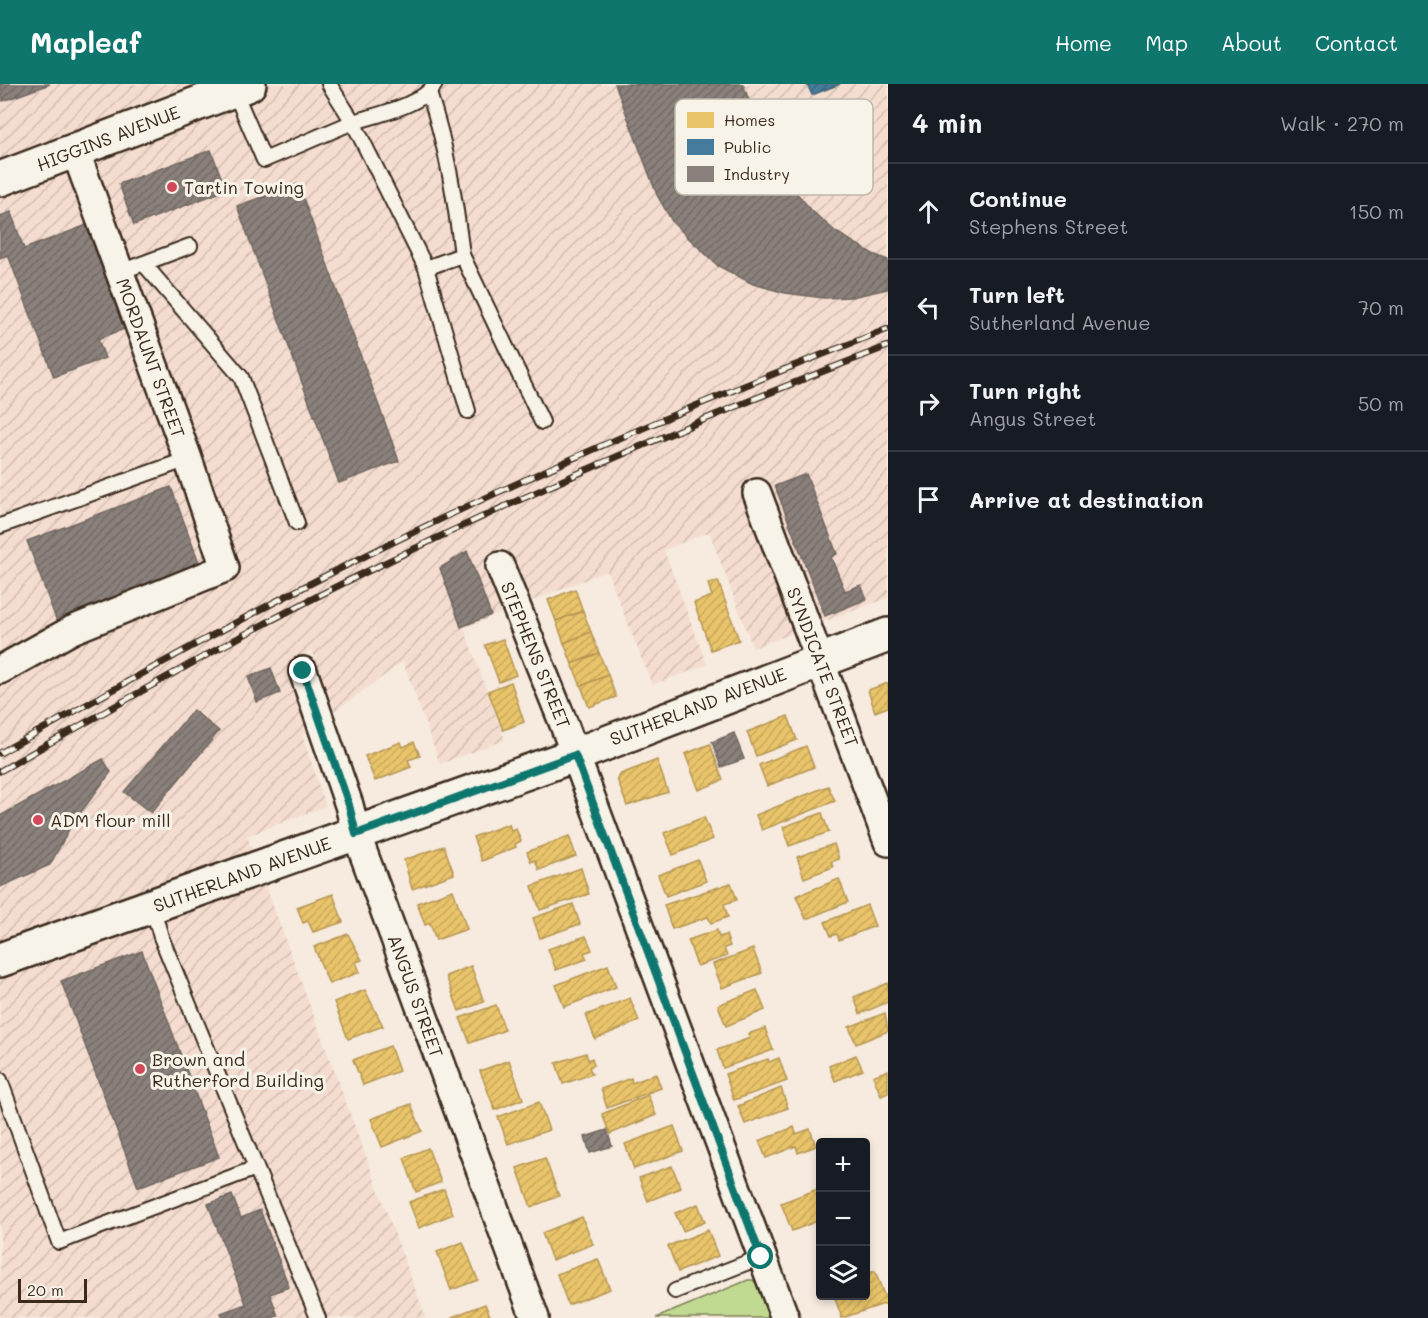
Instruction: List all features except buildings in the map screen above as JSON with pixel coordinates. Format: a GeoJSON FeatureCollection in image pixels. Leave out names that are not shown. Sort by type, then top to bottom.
{"type":"FeatureCollection","features":[{"type":"Feature","properties":{"kind":"street","name":"HIGGINS AVENUE"},"geometry":{"type":"LineString","coordinates":[[2,173],[75,150],[242,87]]}},
{"type":"Feature","properties":{"kind":"street","name":"MORDAUNT STREET"},"geometry":{"type":"LineString","coordinates":[[1,668],[72,630],[225,568],[188,459],[132,268],[75,150]]}},
{"type":"Feature","properties":{"kind":"street","name":"SYNDICATE STREET"},"geometry":{"type":"LineString","coordinates":[[757,493],[888,842]]}},
{"type":"Feature","properties":{"kind":"street","name":"STEPHENS STREET"},"geometry":{"type":"LineString","coordinates":[[500,566],[575,755],[785,1318]]}},
{"type":"Feature","properties":{"kind":"street","name":"SUTHERLAND AVENUE"},"geometry":{"type":"LineString","coordinates":[[0,960],[575,755],[820,659],[888,635]]}},
{"type":"Feature","properties":{"kind":"street","name":"ANGUS STREET"},"geometry":{"type":"LineString","coordinates":[[303,671],[349,805],[356,834],[535,1318]]}},
{"type":"Feature","properties":{"kind":"lane"},"geometry":{"type":"LineString","coordinates":[[329,84],[353,122],[426,268],[468,411]]}},
{"type":"Feature","properties":{"kind":"lane"},"geometry":{"type":"LineString","coordinates":[[242,87],[264,160],[353,122],[392,110],[432,89],[453,184],[462,255],[542,422]]}},
{"type":"Feature","properties":{"kind":"lane"},"geometry":{"type":"LineString","coordinates":[[190,246],[132,268],[242,377],[297,523]]}},
{"type":"Feature","properties":{"kind":"lane"},"geometry":{"type":"LineString","coordinates":[[426,268],[462,255]]}},
{"type":"Feature","properties":{"kind":"lane"},"geometry":{"type":"LineString","coordinates":[[0,526],[188,459]]}},
{"type":"Feature","properties":{"kind":"lane"},"geometry":{"type":"LineString","coordinates":[[152,906],[161,937],[318,1318]]}},
{"type":"Feature","properties":{"kind":"lane"},"geometry":{"type":"LineString","coordinates":[[0,1080],[59,1242],[256,1168]]}},
{"type":"Feature","properties":{"kind":"lane"},"geometry":{"type":"LineString","coordinates":[[675,1291],[761,1257]]}},
{"type":"Feature","properties":{"kind":"shaded area"},"geometry":{"type":"Polygon","coordinates":[[[0,84],[888,84],[888,598],[753,648],[709,532],[664,550],[707,665],[652,685],[607,571],[464,628],[505,740],[440,764],[403,662],[335,711],[312,650],[290,664],[313,727],[302,735],[326,806],[247,836],[426,1318],[0,1318],[0,84]]]}},
{"type":"Feature","properties":{"kind":"green space"},"geometry":{"type":"Polygon","coordinates":[[[748,1280],[753,1280],[757,1284],[770,1318],[656,1318],[748,1280]]]}},
{"type":"Feature","properties":{"kind":"railway"},"geometry":{"type":"LineString","coordinates":[[0,753],[222,630],[422,528],[620,438],[888,329]]}},
{"type":"Feature","properties":{"kind":"railway"},"geometry":{"type":"LineString","coordinates":[[0,771],[273,619],[430,541],[624,453],[888,346]]}},
{"type":"Feature","properties":{"kind":"place","name":"Tartin Towing"},"geometry":{"type":"Point","coordinates":[172,187]}},
{"type":"Feature","properties":{"kind":"place","name":"ADM flour mill"},"geometry":{"type":"Point","coordinates":[38,820]}},
{"type":"Feature","properties":{"kind":"place","name":"Brown and Rutherford Building"},"geometry":{"type":"Point","coordinates":[140,1069]}},
{"type":"Feature","properties":{"kind":"route"},"geometry":{"type":"LineString","coordinates":[[303,671],[349,805],[356,834],[575,755],[761,1257]]}}]}
